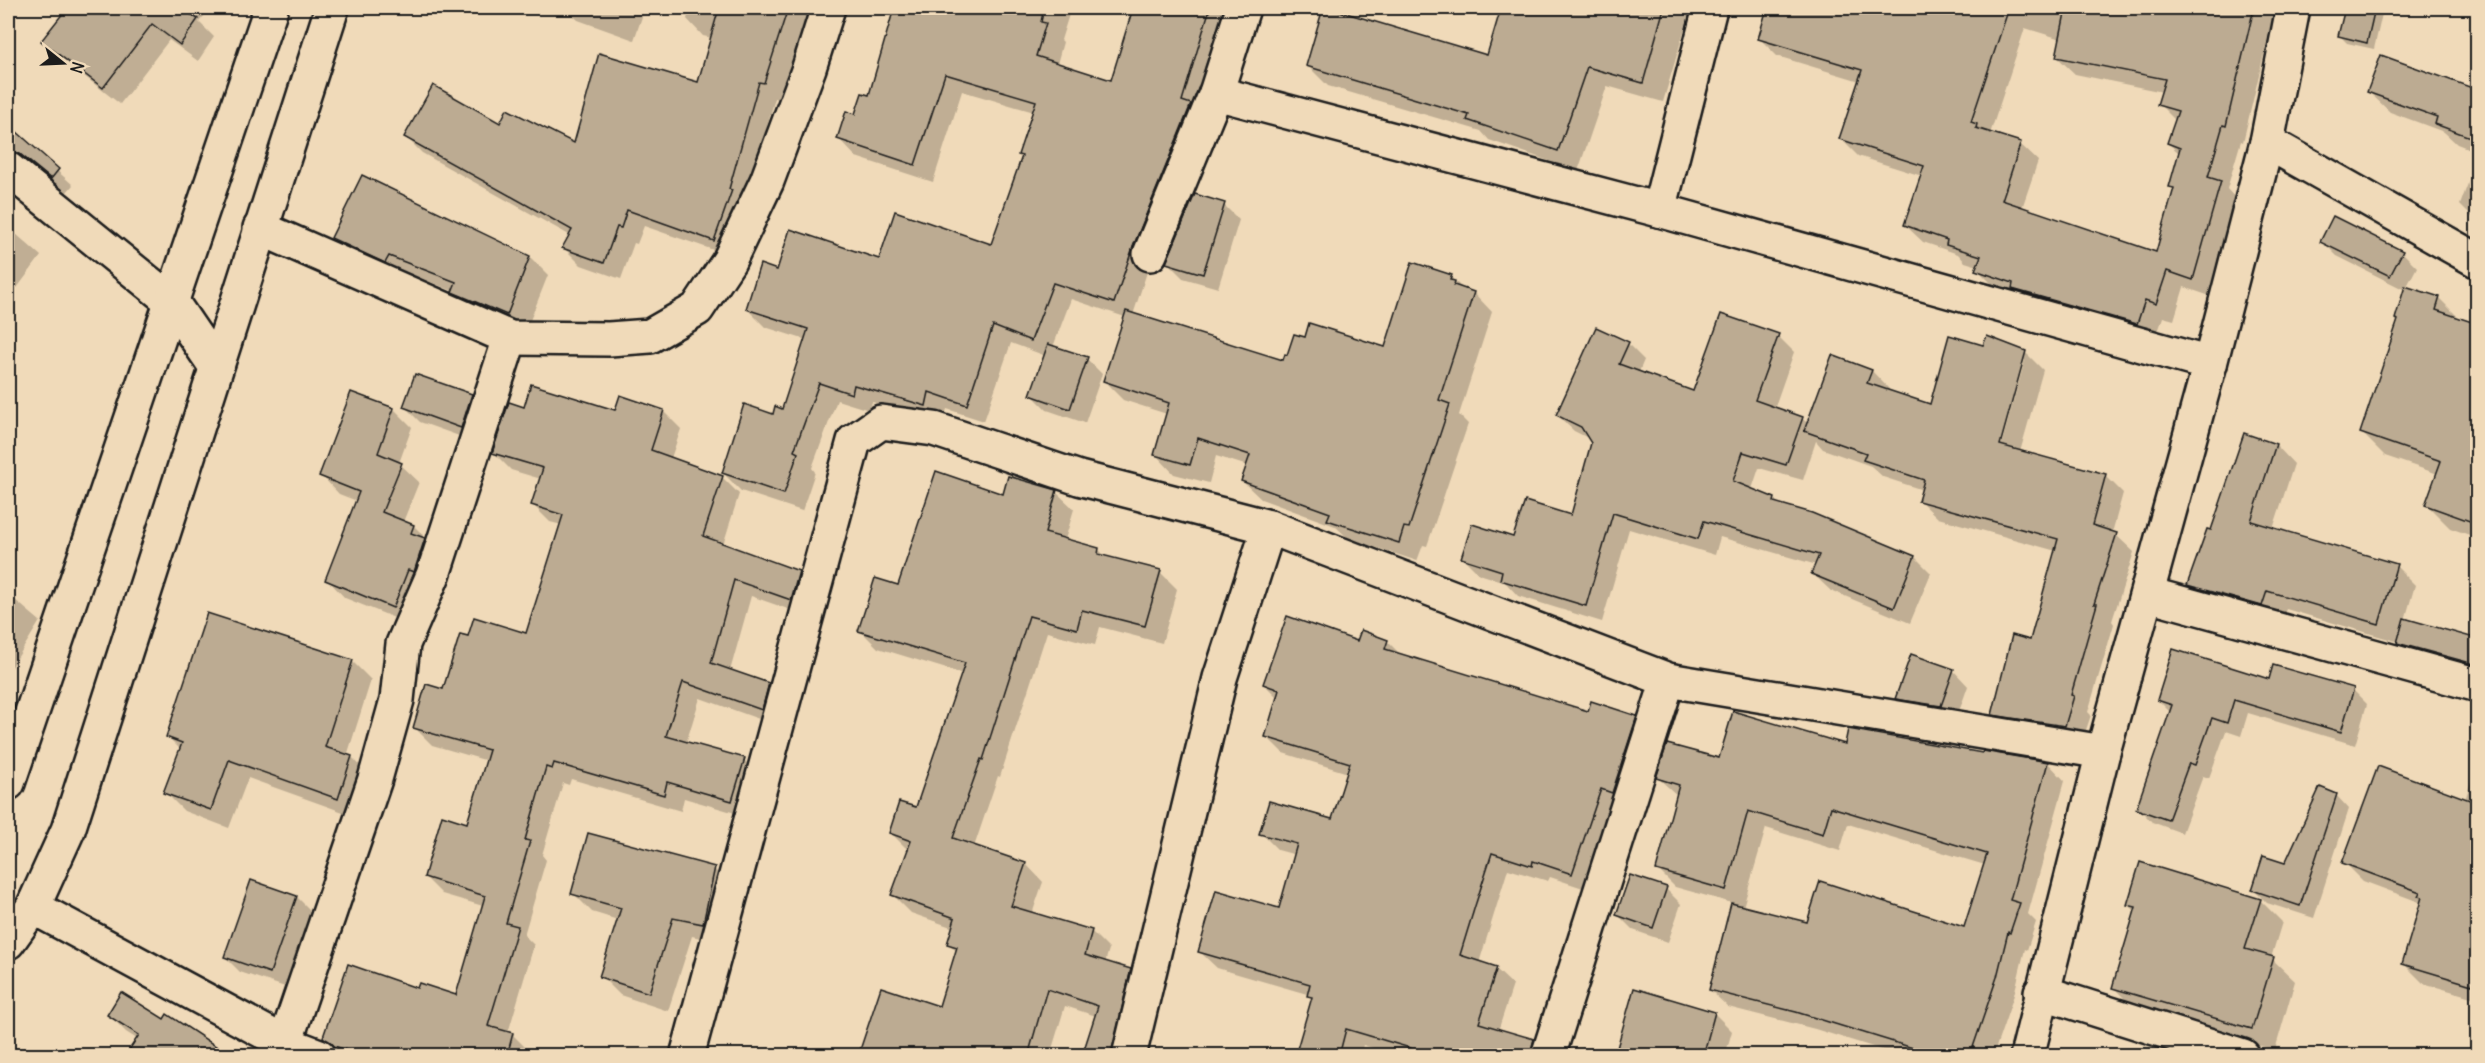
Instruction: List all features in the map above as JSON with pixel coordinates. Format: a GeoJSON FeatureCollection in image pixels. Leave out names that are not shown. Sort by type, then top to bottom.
{"type":"FeatureCollection","features":[{"type":"Feature","properties":{"kind":"street"},"geometry":{"type":"LineString","coordinates":[[8,783],[271,8]]}},
{"type":"Feature","properties":{"kind":"street"},"geometry":{"type":"LineString","coordinates":[[8,942],[33,907],[68,830],[332,8]]}},
{"type":"Feature","properties":{"kind":"street"},"geometry":{"type":"LineString","coordinates":[[260,228],[510,338],[609,339],[650,336],[697,309],[729,261],[767,181],[809,68],[828,8]]}},
{"type":"Feature","properties":{"kind":"street"},"geometry":{"type":"LineString","coordinates":[[1150,254],[1216,93],[1243,8]]}},
{"type":"Feature","properties":{"kind":"street"},"geometry":{"type":"LineString","coordinates":[[1659,210],[1710,8]]}},
{"type":"Feature","properties":{"kind":"street"},"geometry":{"type":"LineString","coordinates":[[2027,1056],[2103,752],[2210,364],[2267,142],[2293,8]]}},
{"type":"Feature","properties":{"kind":"street"},"geometry":{"type":"LineString","coordinates":[[1216,93],[1659,210],[2210,364]]}},
{"type":"Feature","properties":{"kind":"street"},"geometry":{"type":"LineString","coordinates":[[2267,142],[2478,261]]}},
{"type":"Feature","properties":{"kind":"street"},"geometry":{"type":"LineString","coordinates":[[8,169],[171,301],[216,367]]}},
{"type":"Feature","properties":{"kind":"street"},"geometry":{"type":"LineString","coordinates":[[285,1043],[375,779],[397,700],[403,644],[433,575],[510,338]]}},
{"type":"Feature","properties":{"kind":"street"},"geometry":{"type":"LineString","coordinates":[[687,1056],[854,441],[881,422],[934,429],[1079,478],[1269,527],[1668,680],[2103,752]]}},
{"type":"Feature","properties":{"kind":"street"},"geometry":{"type":"LineString","coordinates":[[1129,1056],[1220,678],[1269,527]]}},
{"type":"Feature","properties":{"kind":"street"},"geometry":{"type":"LineString","coordinates":[[2148,594],[2478,685]]}},
{"type":"Feature","properties":{"kind":"street"},"geometry":{"type":"LineString","coordinates":[[1548,1056],[1668,680]]}},
{"type":"Feature","properties":{"kind":"street"},"geometry":{"type":"LineString","coordinates":[[33,907],[285,1043],[319,1056]]}},
{"type":"Feature","properties":{"kind":"street"},"geometry":{"type":"LineString","coordinates":[[2042,992],[2243,1056]]}},
{"type":"Feature","properties":{"kind":"building"},"geometry":{"type":"Polygon","coordinates":[[[67,8],[181,8],[198,19],[180,45],[152,24],[103,88],[41,41],[67,8]]]}},
{"type":"Feature","properties":{"kind":"building"},"geometry":{"type":"Polygon","coordinates":[[[719,8],[788,8],[764,83],[759,82],[729,189],[732,190],[714,241],[627,210],[621,228],[617,227],[604,263],[562,248],[572,230],[404,137],[433,85],[500,123],[507,109],[574,143],[599,53],[698,82],[719,8]]]}},
{"type":"Feature","properties":{"kind":"building"},"geometry":{"type":"Polygon","coordinates":[[[894,8],[1044,8],[1041,22],[1046,23],[1036,56],[1111,80],[1133,8],[1210,8],[1182,101],[1191,104],[1133,247],[1114,303],[1053,283],[1031,341],[993,326],[967,405],[929,392],[926,406],[854,385],[852,394],[819,383],[794,451],[798,453],[784,494],[722,473],[744,404],[773,414],[775,406],[782,409],[808,329],[746,309],[760,264],[777,270],[790,229],[879,259],[895,211],[991,244],[1022,156],[1018,155],[1036,101],[945,74],[915,165],[837,139],[846,111],[855,114],[862,93],[869,95],[894,8]]]}},
{"type":"Feature","properties":{"kind":"building"},"geometry":{"type":"Polygon","coordinates":[[[1323,8],[1487,55],[1501,8],[1664,8],[1643,83],[1587,67],[1558,151],[1467,120],[1469,115],[1306,66],[1323,8]]]}},
{"type":"Feature","properties":{"kind":"building"},"geometry":{"type":"Polygon","coordinates":[[[1767,8],[2009,8],[1971,122],[1977,124],[1976,128],[2021,142],[2002,200],[2156,252],[2174,188],[2169,187],[2180,148],[2167,143],[2178,111],[2157,105],[2165,79],[2056,57],[2066,8],[2254,8],[2226,126],[2223,125],[2208,177],[2221,181],[2193,280],[2167,271],[2156,304],[2145,300],[2137,324],[2012,289],[2013,283],[1975,270],[1981,256],[1946,245],[1947,240],[1904,225],[1924,166],[1839,139],[1862,70],[1758,39],[1767,8]]]}},
{"type":"Feature","properties":{"kind":"building"},"geometry":{"type":"Polygon","coordinates":[[[2345,8],[2375,8],[2367,43],[2338,36],[2345,8]]]}},
{"type":"Feature","properties":{"kind":"building"},"geometry":{"type":"Polygon","coordinates":[[[2381,55],[2478,90],[2478,140],[2435,124],[2437,117],[2367,92],[2381,55]]]}},
{"type":"Feature","properties":{"kind":"building"},"geometry":{"type":"Polygon","coordinates":[[[8,124],[59,169],[51,179],[20,154],[8,151],[8,124]]]}},
{"type":"Feature","properties":{"kind":"building"},"geometry":{"type":"Polygon","coordinates":[[[362,175],[530,256],[507,315],[452,292],[456,282],[389,256],[385,263],[331,238],[362,175]]]}},
{"type":"Feature","properties":{"kind":"building"},"geometry":{"type":"Polygon","coordinates":[[[1195,194],[1225,203],[1203,274],[1166,263],[1195,194]]]}},
{"type":"Feature","properties":{"kind":"building"},"geometry":{"type":"Polygon","coordinates":[[[2333,216],[2403,251],[2390,276],[2320,242],[2333,216]]]}},
{"type":"Feature","properties":{"kind":"building"},"geometry":{"type":"Polygon","coordinates":[[[1412,262],[1452,275],[1450,280],[1455,281],[1454,285],[1474,292],[1439,400],[1450,404],[1409,528],[1404,527],[1399,543],[1327,520],[1330,513],[1241,481],[1250,455],[1198,438],[1190,465],[1154,455],[1169,403],[1103,381],[1126,311],[1283,360],[1294,334],[1305,337],[1309,323],[1385,347],[1412,262]]]}},
{"type":"Feature","properties":{"kind":"building"},"geometry":{"type":"Polygon","coordinates":[[[2405,286],[2440,297],[2436,310],[2478,324],[2478,524],[2425,505],[2441,461],[2360,433],[2398,320],[2395,319],[2405,286]]]}},
{"type":"Feature","properties":{"kind":"building"},"geometry":{"type":"Polygon","coordinates":[[[1721,314],[1779,334],[1755,400],[1803,417],[1786,465],[1743,452],[1733,481],[1775,498],[1774,502],[1812,513],[1915,556],[1894,608],[1811,574],[1819,555],[1704,521],[1698,539],[1613,513],[1586,606],[1500,580],[1502,571],[1461,558],[1472,524],[1513,537],[1525,501],[1571,515],[1591,443],[1581,427],[1556,415],[1596,327],[1629,342],[1619,364],[1693,391],[1721,314]]]}},
{"type":"Feature","properties":{"kind":"building"},"geometry":{"type":"Polygon","coordinates":[[[1949,335],[1983,345],[1987,336],[2026,351],[2000,445],[2106,474],[2092,525],[2117,533],[2094,604],[2097,604],[2071,695],[2074,696],[2065,726],[1992,715],[2012,635],[2030,640],[2058,539],[1918,501],[1924,480],[1863,460],[1866,453],[1804,431],[1832,355],[1872,370],[1867,383],[1930,404],[1949,335]]]}},
{"type":"Feature","properties":{"kind":"building"},"geometry":{"type":"Polygon","coordinates":[[[1048,344],[1088,357],[1070,409],[1030,395],[1048,344]]]}},
{"type":"Feature","properties":{"kind":"building"},"geometry":{"type":"Polygon","coordinates":[[[415,374],[472,394],[461,428],[403,407],[415,374]]]}},
{"type":"Feature","properties":{"kind":"building"},"geometry":{"type":"Polygon","coordinates":[[[531,384],[615,410],[620,395],[664,410],[651,450],[723,476],[703,536],[799,571],[791,600],[734,580],[711,663],[769,683],[762,710],[683,682],[666,736],[745,758],[732,801],[667,782],[664,795],[554,763],[552,769],[546,767],[525,840],[530,841],[506,923],[518,926],[488,1026],[513,1033],[507,1056],[365,1056],[334,1046],[323,1037],[348,964],[417,988],[419,983],[456,995],[485,896],[424,877],[442,815],[467,823],[489,750],[413,728],[426,684],[443,689],[460,634],[468,636],[474,617],[526,633],[563,515],[531,505],[543,468],[492,453],[509,402],[524,407],[531,384]]]}},
{"type":"Feature","properties":{"kind":"building"},"geometry":{"type":"Polygon","coordinates":[[[351,392],[394,408],[378,453],[402,463],[382,512],[414,525],[411,533],[425,538],[414,572],[408,570],[393,608],[325,580],[359,492],[319,476],[351,392]]]}},
{"type":"Feature","properties":{"kind":"building"},"geometry":{"type":"Polygon","coordinates":[[[2244,433],[2276,444],[2251,521],[2397,564],[2379,624],[2267,591],[2262,606],[2187,585],[2207,529],[2211,530],[2244,433]]]}},
{"type":"Feature","properties":{"kind":"building"},"geometry":{"type":"Polygon","coordinates":[[[936,471],[1003,494],[1008,476],[1057,490],[1045,533],[1099,548],[1098,554],[1161,570],[1145,626],[1082,610],[1077,629],[1029,616],[983,760],[981,759],[953,838],[1026,863],[1011,906],[1092,930],[1085,955],[1131,969],[1111,1056],[1082,1056],[1098,1006],[1047,989],[1028,1056],[858,1056],[881,987],[939,1006],[957,947],[947,944],[955,918],[891,895],[911,841],[889,833],[899,802],[916,807],[965,663],[858,631],[875,578],[898,585],[936,471]]]}},
{"type":"Feature","properties":{"kind":"building"},"geometry":{"type":"Polygon","coordinates":[[[207,613],[353,660],[325,747],[352,756],[338,799],[229,760],[211,810],[163,793],[182,743],[166,737],[207,613]]]}},
{"type":"Feature","properties":{"kind":"building"},"geometry":{"type":"Polygon","coordinates":[[[1287,616],[1357,641],[1361,630],[1388,640],[1385,649],[1588,711],[1591,701],[1637,716],[1612,793],[1601,789],[1572,874],[1533,861],[1532,866],[1492,853],[1475,906],[1460,955],[1497,967],[1479,1023],[1534,1039],[1530,1056],[1437,1056],[1346,1029],[1339,1056],[1295,1056],[1312,997],[1307,996],[1310,984],[1198,952],[1216,890],[1279,908],[1297,844],[1259,834],[1269,801],[1332,819],[1350,763],[1265,737],[1279,690],[1263,684],[1287,616]]]}},
{"type":"Feature","properties":{"kind":"building"},"geometry":{"type":"Polygon","coordinates":[[[2404,618],[2478,639],[2478,665],[2397,643],[2404,618]]]}},
{"type":"Feature","properties":{"kind":"building"},"geometry":{"type":"Polygon","coordinates":[[[2173,649],[2269,679],[2273,665],[2354,688],[2341,732],[2234,700],[2227,723],[2212,718],[2195,765],[2189,763],[2168,820],[2136,809],[2172,705],[2157,700],[2173,649]]]}},
{"type":"Feature","properties":{"kind":"building"},"geometry":{"type":"Polygon","coordinates":[[[1911,654],[1954,669],[1941,706],[1895,699],[1911,654]]]}},
{"type":"Feature","properties":{"kind":"building"},"geometry":{"type":"Polygon","coordinates":[[[1733,711],[1845,744],[1848,729],[1982,753],[1983,751],[2048,762],[2010,900],[2020,903],[2010,933],[2008,932],[1997,977],[1970,1056],[1939,1056],[1796,1012],[1709,990],[1731,903],[1807,922],[1820,881],[1964,927],[1987,854],[1831,807],[1823,834],[1748,811],[1726,890],[1656,870],[1679,785],[1656,778],[1667,744],[1719,758],[1733,711]]]}},
{"type":"Feature","properties":{"kind":"building"},"geometry":{"type":"Polygon","coordinates":[[[2378,766],[2478,803],[2478,966],[2472,985],[2402,964],[2422,897],[2418,896],[2420,892],[2342,863],[2378,766]]]}},
{"type":"Feature","properties":{"kind":"building"},"geometry":{"type":"Polygon","coordinates":[[[2320,787],[2337,794],[2300,906],[2252,890],[2263,856],[2285,863],[2320,787]]]}},
{"type":"Feature","properties":{"kind":"building"},"geometry":{"type":"Polygon","coordinates":[[[588,833],[715,867],[703,924],[673,918],[649,993],[599,977],[621,908],[571,894],[588,833]]]}},
{"type":"Feature","properties":{"kind":"building"},"geometry":{"type":"Polygon","coordinates":[[[2140,862],[2261,899],[2245,949],[2274,957],[2252,1029],[2112,988],[2136,907],[2127,905],[2140,862]]]}},
{"type":"Feature","properties":{"kind":"building"},"geometry":{"type":"Polygon","coordinates":[[[1630,875],[1667,887],[1653,928],[1616,915],[1630,875]]]}},
{"type":"Feature","properties":{"kind":"building"},"geometry":{"type":"Polygon","coordinates":[[[251,880],[297,896],[270,973],[224,957],[251,880]]]}},
{"type":"Feature","properties":{"kind":"building"},"geometry":{"type":"Polygon","coordinates":[[[1634,988],[1715,1012],[1703,1056],[1620,1056],[1622,1050],[1617,1048],[1634,988]]]}},
{"type":"Feature","properties":{"kind":"building"},"geometry":{"type":"Polygon","coordinates":[[[121,992],[164,1019],[167,1014],[231,1056],[125,1056],[139,1035],[107,1015],[121,992]]]}}]}
